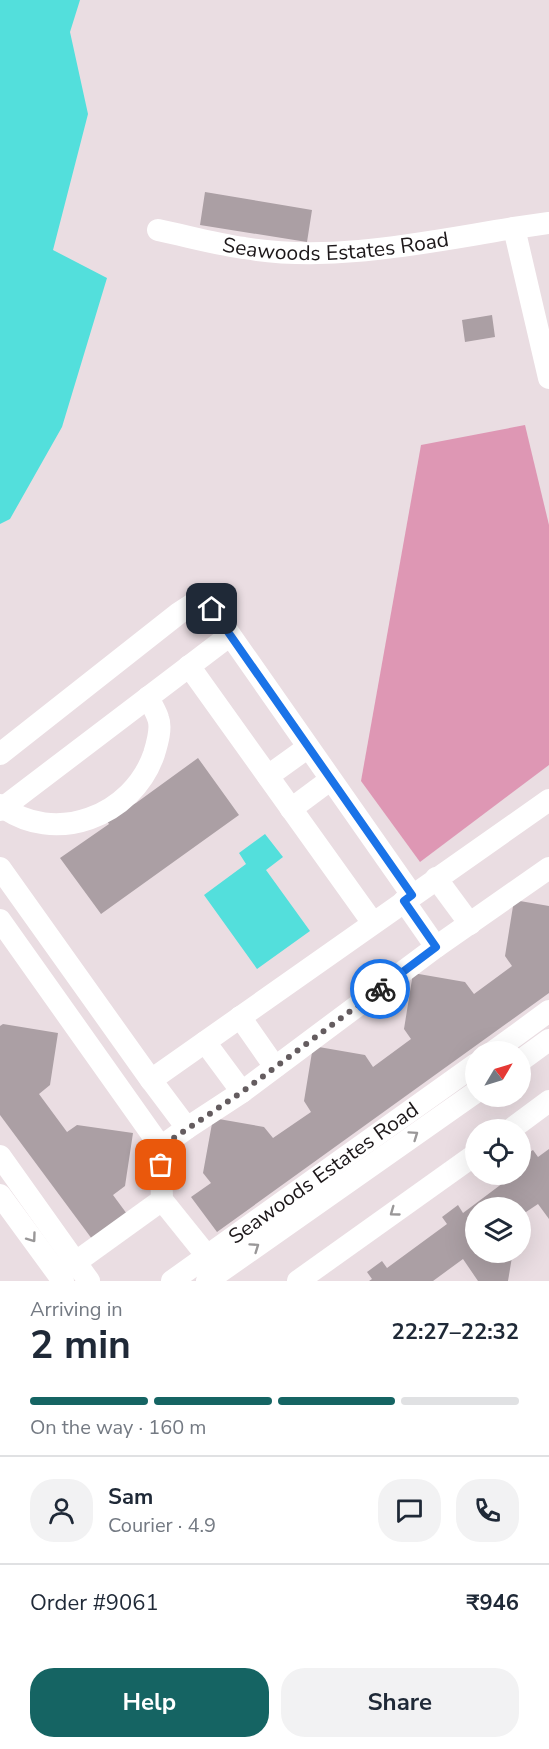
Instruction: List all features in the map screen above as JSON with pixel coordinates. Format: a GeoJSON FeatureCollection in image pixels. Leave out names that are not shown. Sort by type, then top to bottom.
{"type":"FeatureCollection","features":[{"type":"Feature","properties":{"kind":"street","name":"Seawoods Estates Road"},"geometry":{"type":"LineString","coordinates":[[158,230],[246,249],[322,253],[398,247],[549,223]]}},
{"type":"Feature","properties":{"kind":"street"},"geometry":{"type":"LineString","coordinates":[[514,228],[549,378]]}},
{"type":"Feature","properties":{"kind":"street"},"geometry":{"type":"LineString","coordinates":[[0,754],[179,613],[199,600],[212,609],[330,780],[408,898],[436,947]]}},
{"type":"Feature","properties":{"kind":"street"},"geometry":{"type":"LineString","coordinates":[[148,697],[159,719],[157,744],[149,767],[136,788],[118,804],[97,816],[74,824],[50,824],[25,819],[1,808],[189,666],[229,636]]}},
{"type":"Feature","properties":{"kind":"street"},"geometry":{"type":"LineString","coordinates":[[189,666],[373,923]]}},
{"type":"Feature","properties":{"kind":"street"},"geometry":{"type":"LineString","coordinates":[[268,776],[307,748]]}},
{"type":"Feature","properties":{"kind":"street"},"geometry":{"type":"LineString","coordinates":[[291,809],[330,780]]}},
{"type":"Feature","properties":{"kind":"street"},"geometry":{"type":"LineString","coordinates":[[151,1080],[549,800]]}},
{"type":"Feature","properties":{"kind":"street"},"geometry":{"type":"LineString","coordinates":[[0,868],[187,1128]]}},
{"type":"Feature","properties":{"kind":"street"},"geometry":{"type":"LineString","coordinates":[[207,1256],[162,1200],[161,1165],[165,1144],[242,1092],[436,947],[549,868]]}},
{"type":"Feature","properties":{"kind":"street"},"geometry":{"type":"LineString","coordinates":[[436,878],[470,924]]}},
{"type":"Feature","properties":{"kind":"street"},"geometry":{"type":"LineString","coordinates":[[0,920],[158,1143],[165,1144]]}},
{"type":"Feature","properties":{"kind":"street"},"geometry":{"type":"LineString","coordinates":[[39,974],[62,955]]}},
{"type":"Feature","properties":{"kind":"street"},"geometry":{"type":"LineString","coordinates":[[508,1041],[549,1011]]}},
{"type":"Feature","properties":{"kind":"street"},"geometry":{"type":"LineString","coordinates":[[240,1017],[275,1067]]}},
{"type":"Feature","properties":{"kind":"street"},"geometry":{"type":"LineString","coordinates":[[531,1052],[549,1040]]}},
{"type":"Feature","properties":{"kind":"street"},"geometry":{"type":"LineString","coordinates":[[205,1042],[242,1092]]}},
{"type":"Feature","properties":{"kind":"street","name":"Seawoods Estates Road"},"geometry":{"type":"LineString","coordinates":[[172,1281],[465,1072]]}},
{"type":"Feature","properties":{"kind":"street","name":"Seawoods Estates Road"},"geometry":{"type":"LineString","coordinates":[[207,1281],[465,1100]]}},
{"type":"Feature","properties":{"kind":"street"},"geometry":{"type":"LineString","coordinates":[[525,1119],[549,1101]]}},
{"type":"Feature","properties":{"kind":"street"},"geometry":{"type":"LineString","coordinates":[[0,1156],[89,1281]]}},
{"type":"Feature","properties":{"kind":"street"},"geometry":{"type":"LineString","coordinates":[[298,1281],[465,1162]]}},
{"type":"Feature","properties":{"kind":"street"},"geometry":{"type":"LineString","coordinates":[[0,1195],[63,1281]]}},
{"type":"Feature","properties":{"kind":"street"},"geometry":{"type":"LineString","coordinates":[[76,1262],[162,1200]]}},
{"type":"Feature","properties":{"kind":"shaded area"},"geometry":{"type":"Polygon","coordinates":[[[525,425],[549,525],[549,765],[420,862],[361,781],[421,445],[525,425]]]}},
{"type":"Feature","properties":{"kind":"water"},"geometry":{"type":"Polygon","coordinates":[[[0,0],[80,0],[70,32],[88,114],[53,250],[107,278],[62,427],[10,519],[0,524],[0,0]]]}},
{"type":"Feature","properties":{"kind":"water"},"geometry":{"type":"Polygon","coordinates":[[[265,834],[283,857],[266,870],[310,931],[257,969],[204,895],[246,864],[239,853],[265,834]]]}},
{"type":"Feature","properties":{"kind":"building"},"geometry":{"type":"Polygon","coordinates":[[[205,192],[312,210],[307,242],[200,225],[205,192]]]}},
{"type":"Feature","properties":{"kind":"building"},"geometry":{"type":"Polygon","coordinates":[[[492,315],[495,337],[465,342],[462,320],[492,315]]]}},
{"type":"Feature","properties":{"kind":"building"},"geometry":{"type":"Polygon","coordinates":[[[198,758],[239,815],[101,914],[60,858],[109,824],[105,818],[136,803],[198,758]]]}},
{"type":"Feature","properties":{"kind":"building"},"geometry":{"type":"Polygon","coordinates":[[[514,900],[549,906],[549,993],[482,1041],[465,1041],[465,1053],[217,1232],[191,1197],[211,1183],[203,1173],[213,1118],[264,1127],[273,1138],[311,1112],[304,1101],[313,1046],[365,1055],[373,1067],[411,1039],[404,1029],[413,973],[465,982],[474,994],[512,966],[505,956],[514,900]]]}},
{"type":"Feature","properties":{"kind":"building"},"geometry":{"type":"Polygon","coordinates":[[[3,1024],[58,1033],[50,1085],[39,1094],[67,1132],[77,1125],[133,1133],[125,1186],[113,1195],[127,1214],[92,1239],[0,1115],[0,1026],[3,1024]]]}},
{"type":"Feature","properties":{"kind":"building"},"geometry":{"type":"Polygon","coordinates":[[[549,1149],[549,1219],[538,1204],[531,1209],[531,1197],[484,1197],[500,1185],[531,1185],[531,1151],[533,1150],[538,1157],[549,1149]]]}},
{"type":"Feature","properties":{"kind":"building"},"geometry":{"type":"Polygon","coordinates":[[[458,1205],[463,1213],[465,1212],[465,1262],[463,1259],[433,1281],[369,1281],[372,1279],[367,1272],[382,1261],[387,1268],[447,1224],[442,1217],[458,1205]]]}},
{"type":"Feature","properties":{"kind":"building"},"geometry":{"type":"Polygon","coordinates":[[[466,1263],[511,1263],[508,1281],[478,1281],[466,1263]]]}},
{"type":"Feature","properties":{"kind":"way so far"},"geometry":{"type":"LineString","coordinates":[[161,1165],[165,1144],[242,1092],[380,989]]}},
{"type":"Feature","properties":{"kind":"route"},"geometry":{"type":"LineString","coordinates":[[212,609],[412,895],[404,901],[436,947],[380,989]]}}]}
